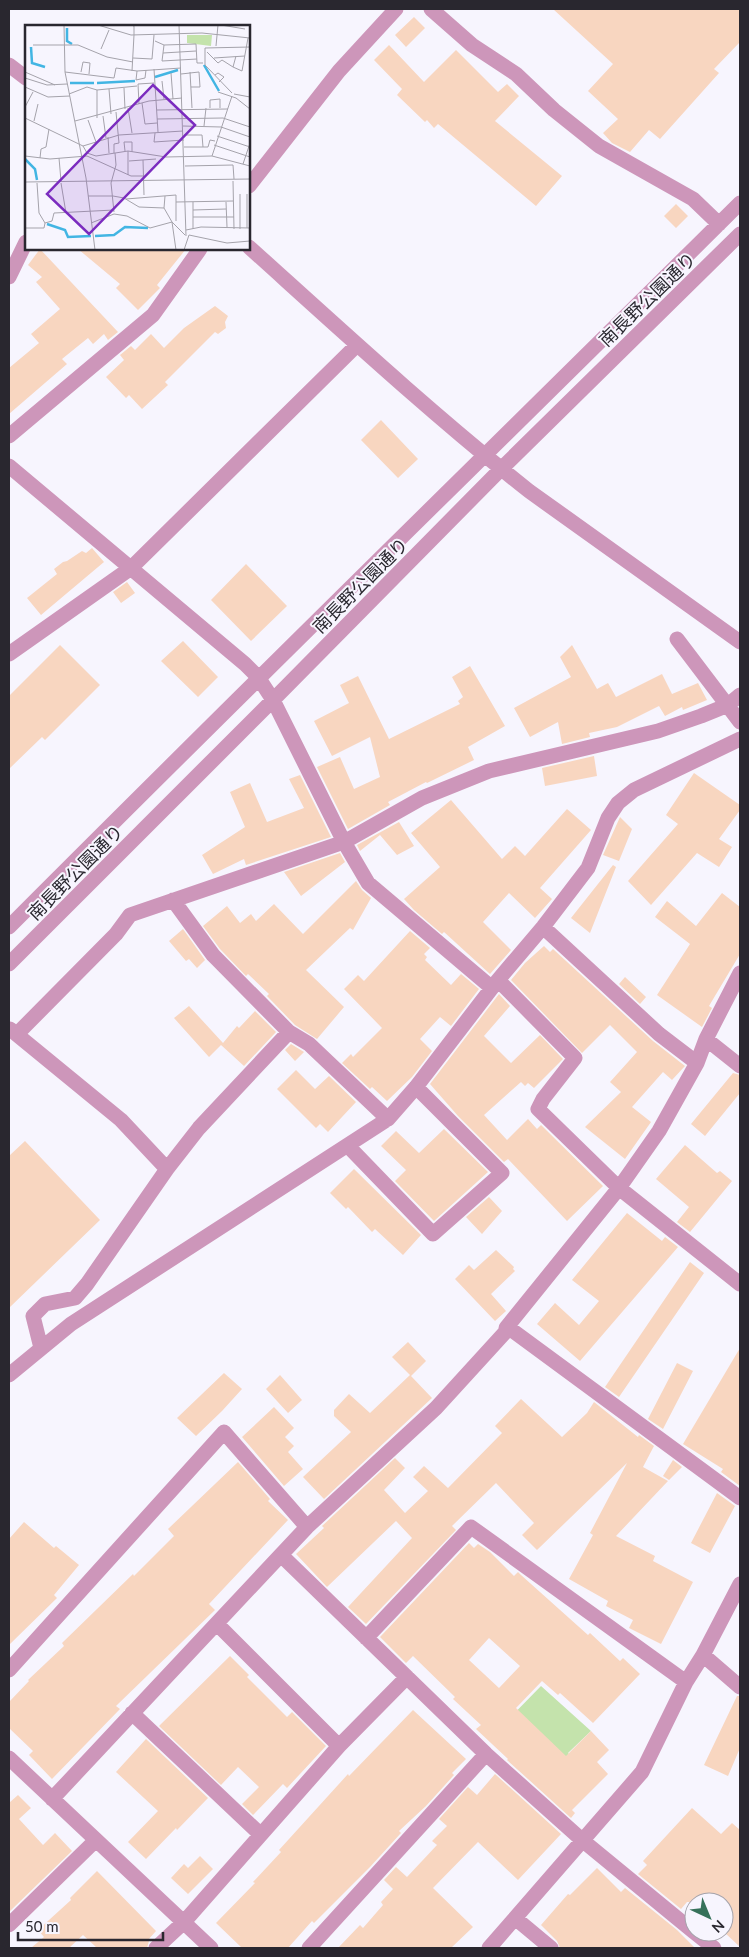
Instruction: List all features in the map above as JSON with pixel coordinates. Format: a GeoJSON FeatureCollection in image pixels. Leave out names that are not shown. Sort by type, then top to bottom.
{"type":"FeatureCollection","features":[{"type":"Feature","properties":{"kind":"street"},"geometry":{"type":"LineString","coordinates":[[250,185],[339,71],[396,9]]}},
{"type":"Feature","properties":{"kind":"street"},"geometry":{"type":"LineString","coordinates":[[432,9],[472,45],[516,74],[554,110],[599,146],[692,199],[719,224]]}},
{"type":"Feature","properties":{"kind":"street"},"geometry":{"type":"LineString","coordinates":[[9,65],[25,77]]}},
{"type":"Feature","properties":{"kind":"street","name":"南長野公園通り"},"geometry":{"type":"LineString","coordinates":[[9,927],[258,677],[485,456],[740,203]]}},
{"type":"Feature","properties":{"kind":"street","name":"南長野公園通り"},"geometry":{"type":"LineString","coordinates":[[9,964],[501,469],[739,237]]}},
{"type":"Feature","properties":{"kind":"street"},"geometry":{"type":"LineString","coordinates":[[9,277],[25,244]]}},
{"type":"Feature","properties":{"kind":"street"},"geometry":{"type":"LineString","coordinates":[[250,248],[357,345],[501,469],[740,642]]}},
{"type":"Feature","properties":{"kind":"street"},"geometry":{"type":"LineString","coordinates":[[9,436],[153,316],[199,250]]}},
{"type":"Feature","properties":{"kind":"street"},"geometry":{"type":"LineString","coordinates":[[9,654],[131,568],[357,345]]}},
{"type":"Feature","properties":{"kind":"street"},"geometry":{"type":"LineString","coordinates":[[9,466],[246,664],[258,677],[273,700],[344,842],[368,883],[495,984],[575,1058],[542,1099],[538,1109],[619,1188],[740,1284]]}},
{"type":"Feature","properties":{"kind":"street"},"geometry":{"type":"LineString","coordinates":[[677,639],[740,722]]}},
{"type":"Feature","properties":{"kind":"street"},"geometry":{"type":"LineString","coordinates":[[167,1169],[121,1120],[13,1031],[116,934],[130,914],[344,842],[422,798],[488,771],[658,731],[728,705],[740,695]]}},
{"type":"Feature","properties":{"kind":"street"},"geometry":{"type":"LineString","coordinates":[[9,1375],[71,1324],[388,1119],[416,1087],[588,868],[608,818],[618,803],[634,790],[740,739]]}},
{"type":"Feature","properties":{"kind":"street"},"geometry":{"type":"LineString","coordinates":[[173,900],[213,955],[289,1032],[310,1044],[388,1119]]}},
{"type":"Feature","properties":{"kind":"street"},"geometry":{"type":"LineString","coordinates":[[543,927],[659,1034],[697,1063]]}},
{"type":"Feature","properties":{"kind":"street"},"geometry":{"type":"LineString","coordinates":[[740,973],[706,1039],[697,1063],[660,1131],[619,1188],[506,1328],[509,1328],[740,1498]]}},
{"type":"Feature","properties":{"kind":"street"},"geometry":{"type":"LineString","coordinates":[[41,1348],[33,1316],[44,1304],[75,1298],[87,1284],[167,1169],[199,1128],[289,1032]]}},
{"type":"Feature","properties":{"kind":"street"},"geometry":{"type":"LineString","coordinates":[[706,1039],[740,1066]]}},
{"type":"Feature","properties":{"kind":"street"},"geometry":{"type":"LineString","coordinates":[[348,1146],[433,1234],[502,1173],[416,1087]]}},
{"type":"Feature","properties":{"kind":"street"},"geometry":{"type":"LineString","coordinates":[[52,1799],[307,1527],[436,1408],[509,1328]]}},
{"type":"Feature","properties":{"kind":"street"},"geometry":{"type":"LineString","coordinates":[[9,1670],[224,1432],[307,1527]]}},
{"type":"Feature","properties":{"kind":"street"},"geometry":{"type":"LineString","coordinates":[[366,1638],[471,1528],[686,1682]]}},
{"type":"Feature","properties":{"kind":"street"},"geometry":{"type":"LineString","coordinates":[[281,1555],[486,1754],[582,1840],[684,1924]]}},
{"type":"Feature","properties":{"kind":"street"},"geometry":{"type":"LineString","coordinates":[[488,1948],[642,1772],[686,1682],[703,1656],[740,1584]]}},
{"type":"Feature","properties":{"kind":"street"},"geometry":{"type":"LineString","coordinates":[[217,1624],[339,1746]]}},
{"type":"Feature","properties":{"kind":"street"},"geometry":{"type":"LineString","coordinates":[[703,1656],[740,1687]]}},
{"type":"Feature","properties":{"kind":"street"},"geometry":{"type":"LineString","coordinates":[[156,1948],[184,1922],[339,1746],[407,1677]]}},
{"type":"Feature","properties":{"kind":"street"},"geometry":{"type":"LineString","coordinates":[[132,1713],[260,1834]]}},
{"type":"Feature","properties":{"kind":"street"},"geometry":{"type":"LineString","coordinates":[[309,1948],[486,1754]]}},
{"type":"Feature","properties":{"kind":"street"},"geometry":{"type":"LineString","coordinates":[[10,1762],[211,1948]]}},
{"type":"Feature","properties":{"kind":"street"},"geometry":{"type":"LineString","coordinates":[[9,1924],[96,1840]]}},
{"type":"Feature","properties":{"kind":"street"},"geometry":{"type":"LineString","coordinates":[[515,1918],[550,1948]]}},
{"type":"Feature","properties":{"kind":"green space"},"geometry":{"type":"Polygon","coordinates":[[[541,1686],[591,1731],[568,1753],[574,1759],[560,1773],[500,1728],[541,1686]]]}},
{"type":"Feature","properties":{"kind":"building"},"geometry":{"type":"Polygon","coordinates":[[[553,9],[740,9],[740,42],[714,69],[719,73],[660,139],[649,130],[630,152],[612,143],[603,133],[618,119],[588,91],[613,64],[553,9]]]}},
{"type":"Feature","properties":{"kind":"building"},"geometry":{"type":"Polygon","coordinates":[[[414,17],[425,28],[406,47],[395,35],[414,17]]]}},
{"type":"Feature","properties":{"kind":"building"},"geometry":{"type":"Polygon","coordinates":[[[389,45],[424,82],[456,50],[498,92],[507,84],[519,96],[495,121],[562,176],[536,206],[438,124],[434,128],[427,120],[425,122],[397,95],[402,89],[374,60],[389,45]]]}},
{"type":"Feature","properties":{"kind":"building"},"geometry":{"type":"Polygon","coordinates":[[[676,204],[688,216],[676,228],[664,216],[676,204]]]}},
{"type":"Feature","properties":{"kind":"building"},"geometry":{"type":"Polygon","coordinates":[[[41,250],[118,332],[108,340],[104,334],[93,344],[88,338],[62,359],[67,364],[9,414],[9,368],[39,343],[31,334],[60,309],[36,282],[42,277],[28,265],[41,250]]]}},
{"type":"Feature","properties":{"kind":"building"},"geometry":{"type":"Polygon","coordinates":[[[79,250],[185,250],[157,285],[160,288],[138,310],[116,288],[120,284],[79,250]]]}},
{"type":"Feature","properties":{"kind":"building"},"geometry":{"type":"Polygon","coordinates":[[[215,306],[228,316],[225,322],[226,328],[218,334],[215,332],[165,382],[168,385],[142,409],[129,395],[126,398],[106,377],[124,360],[120,355],[131,346],[135,350],[151,334],[164,348],[184,328],[215,306]]]}},
{"type":"Feature","properties":{"kind":"building"},"geometry":{"type":"Polygon","coordinates":[[[381,420],[418,459],[398,478],[361,440],[381,420]]]}},
{"type":"Feature","properties":{"kind":"building"},"geometry":{"type":"Polygon","coordinates":[[[92,548],[104,562],[41,615],[27,598],[57,574],[54,569],[63,562],[82,551],[86,553],[92,548]]]}},
{"type":"Feature","properties":{"kind":"building"},"geometry":{"type":"Polygon","coordinates":[[[246,564],[287,606],[251,641],[211,600],[246,564]]]}},
{"type":"Feature","properties":{"kind":"building"},"geometry":{"type":"Polygon","coordinates":[[[127,582],[135,593],[121,603],[113,592],[127,582]]]}},
{"type":"Feature","properties":{"kind":"building"},"geometry":{"type":"Polygon","coordinates":[[[183,641],[218,677],[198,697],[161,661],[183,641]]]}},
{"type":"Feature","properties":{"kind":"building"},"geometry":{"type":"Polygon","coordinates":[[[60,645],[100,685],[45,740],[42,737],[9,769],[9,696],[60,645]]]}},
{"type":"Feature","properties":{"kind":"building"},"geometry":{"type":"Polygon","coordinates":[[[572,645],[597,689],[608,683],[616,697],[662,674],[672,694],[698,683],[707,700],[683,710],[682,707],[665,716],[659,706],[617,727],[589,733],[590,737],[562,744],[558,722],[530,737],[514,708],[571,677],[560,657],[572,645]]]}},
{"type":"Feature","properties":{"kind":"building"},"geometry":{"type":"Polygon","coordinates":[[[470,666],[505,726],[468,747],[474,760],[388,802],[390,805],[348,829],[317,767],[340,757],[354,789],[380,777],[370,737],[332,756],[314,721],[349,703],[340,685],[358,676],[389,739],[460,704],[458,701],[463,697],[452,677],[470,666]]]}},
{"type":"Feature","properties":{"kind":"building"},"geometry":{"type":"Polygon","coordinates":[[[594,756],[597,776],[545,786],[542,768],[594,756]]]}},
{"type":"Feature","properties":{"kind":"building"},"geometry":{"type":"Polygon","coordinates":[[[694,773],[740,805],[740,810],[719,839],[732,847],[719,867],[697,853],[651,905],[628,881],[678,824],[666,815],[694,773]]]}},
{"type":"Feature","properties":{"kind":"building"},"geometry":{"type":"Polygon","coordinates":[[[300,775],[331,837],[246,865],[244,859],[213,874],[202,855],[245,827],[230,792],[250,783],[267,822],[304,808],[289,779],[300,775]]]}},
{"type":"Feature","properties":{"kind":"building"},"geometry":{"type":"Polygon","coordinates":[[[451,800],[502,859],[515,846],[525,856],[567,809],[591,830],[540,888],[552,899],[535,918],[509,893],[483,922],[511,950],[490,974],[444,932],[442,934],[414,910],[404,899],[440,867],[411,833],[451,800]]]}},
{"type":"Feature","properties":{"kind":"building"},"geometry":{"type":"Polygon","coordinates":[[[620,817],[632,829],[619,861],[603,855],[620,817]]]}},
{"type":"Feature","properties":{"kind":"building"},"geometry":{"type":"Polygon","coordinates":[[[399,822],[414,846],[397,855],[380,835],[360,851],[357,845],[399,822]]]}},
{"type":"Feature","properties":{"kind":"building"},"geometry":{"type":"Polygon","coordinates":[[[340,853],[345,862],[301,896],[284,872],[340,853]]]}},
{"type":"Feature","properties":{"kind":"building"},"geometry":{"type":"Polygon","coordinates":[[[613,865],[616,867],[590,933],[571,918],[613,865]]]}},
{"type":"Feature","properties":{"kind":"building"},"geometry":{"type":"Polygon","coordinates":[[[356,881],[371,898],[353,930],[350,928],[306,970],[344,1007],[317,1039],[295,1025],[267,996],[269,994],[248,974],[246,976],[220,949],[203,926],[227,906],[240,923],[251,914],[256,921],[274,904],[303,934],[356,881]]]}},
{"type":"Feature","properties":{"kind":"building"},"geometry":{"type":"Polygon","coordinates":[[[722,893],[740,907],[740,954],[709,1006],[712,1008],[702,1027],[657,995],[690,944],[655,917],[667,901],[696,926],[722,893]]]}},
{"type":"Feature","properties":{"kind":"building"},"geometry":{"type":"Polygon","coordinates":[[[183,929],[205,960],[197,968],[189,959],[186,961],[169,941],[183,929]]]}},
{"type":"Feature","properties":{"kind":"building"},"geometry":{"type":"Polygon","coordinates":[[[410,931],[430,948],[424,954],[427,957],[425,960],[451,985],[461,974],[479,989],[451,1026],[440,1017],[420,1039],[432,1051],[412,1077],[387,1101],[372,1087],[370,1089],[342,1063],[351,1054],[353,1057],[382,1028],[344,989],[358,975],[364,981],[410,931]]]}},
{"type":"Feature","properties":{"kind":"building"},"geometry":{"type":"Polygon","coordinates":[[[544,946],[550,952],[553,949],[653,1041],[685,1066],[672,1080],[663,1072],[632,1107],[651,1122],[625,1159],[585,1127],[621,1092],[610,1082],[637,1052],[610,1025],[582,1053],[511,980],[525,963],[544,946]]]}},
{"type":"Feature","properties":{"kind":"building"},"geometry":{"type":"Polygon","coordinates":[[[625,977],[646,997],[640,1004],[619,984],[625,977]]]}},
{"type":"Feature","properties":{"kind":"building"},"geometry":{"type":"Polygon","coordinates":[[[499,994],[510,1006],[484,1036],[511,1063],[540,1035],[563,1059],[534,1088],[528,1083],[525,1086],[521,1082],[484,1115],[507,1140],[528,1119],[537,1129],[541,1125],[603,1186],[567,1221],[508,1159],[504,1162],[458,1116],[430,1084],[499,994]]]}},
{"type":"Feature","properties":{"kind":"building"},"geometry":{"type":"Polygon","coordinates":[[[189,1006],[223,1043],[237,1026],[239,1028],[255,1011],[276,1032],[244,1066],[221,1045],[209,1057],[174,1018],[189,1006]]]}},
{"type":"Feature","properties":{"kind":"building"},"geometry":{"type":"Polygon","coordinates":[[[291,1044],[304,1052],[295,1061],[285,1050],[291,1044]]]}},
{"type":"Feature","properties":{"kind":"building"},"geometry":{"type":"Polygon","coordinates":[[[296,1070],[315,1089],[329,1076],[356,1102],[328,1132],[320,1124],[316,1128],[277,1089],[296,1070]]]}},
{"type":"Feature","properties":{"kind":"building"},"geometry":{"type":"Polygon","coordinates":[[[733,1073],[740,1075],[740,1093],[705,1136],[691,1124],[733,1073]]]}},
{"type":"Feature","properties":{"kind":"building"},"geometry":{"type":"Polygon","coordinates":[[[444,1129],[488,1172],[434,1221],[395,1181],[406,1170],[381,1146],[396,1131],[419,1153],[444,1129]]]}},
{"type":"Feature","properties":{"kind":"building"},"geometry":{"type":"Polygon","coordinates":[[[25,1141],[100,1220],[9,1308],[9,1156],[25,1141]]]}},
{"type":"Feature","properties":{"kind":"building"},"geometry":{"type":"Polygon","coordinates":[[[685,1145],[717,1173],[720,1171],[732,1181],[690,1232],[677,1222],[689,1207],[656,1179],[685,1145]]]}},
{"type":"Feature","properties":{"kind":"building"},"geometry":{"type":"Polygon","coordinates":[[[354,1169],[421,1235],[403,1255],[375,1229],[372,1232],[348,1207],[346,1209],[330,1193],[354,1169]]]}},
{"type":"Feature","properties":{"kind":"building"},"geometry":{"type":"Polygon","coordinates":[[[489,1197],[502,1211],[482,1234],[466,1217],[489,1197]]]}},
{"type":"Feature","properties":{"kind":"building"},"geometry":{"type":"Polygon","coordinates":[[[627,1213],[662,1241],[665,1237],[678,1247],[580,1361],[537,1324],[555,1303],[579,1325],[599,1301],[572,1280],[627,1213]]]}},
{"type":"Feature","properties":{"kind":"building"},"geometry":{"type":"Polygon","coordinates":[[[496,1250],[514,1267],[515,1271],[491,1294],[506,1311],[495,1321],[455,1279],[469,1265],[474,1270],[496,1250]]]}},
{"type":"Feature","properties":{"kind":"building"},"geometry":{"type":"Polygon","coordinates":[[[690,1262],[704,1273],[619,1397],[605,1387],[690,1262]]]}},
{"type":"Feature","properties":{"kind":"building"},"geometry":{"type":"Polygon","coordinates":[[[408,1342],[426,1361],[411,1376],[432,1398],[324,1499],[303,1477],[351,1432],[334,1416],[334,1410],[349,1394],[370,1413],[410,1375],[392,1357],[408,1342]]]}},
{"type":"Feature","properties":{"kind":"building"},"geometry":{"type":"Polygon","coordinates":[[[740,1348],[740,1486],[721,1472],[723,1469],[683,1444],[740,1348]]]}},
{"type":"Feature","properties":{"kind":"building"},"geometry":{"type":"Polygon","coordinates":[[[677,1363],[693,1371],[663,1429],[648,1419],[677,1363]]]}},
{"type":"Feature","properties":{"kind":"building"},"geometry":{"type":"Polygon","coordinates":[[[224,1373],[242,1389],[196,1436],[177,1418],[224,1373]]]}},
{"type":"Feature","properties":{"kind":"building"},"geometry":{"type":"Polygon","coordinates":[[[280,1375],[302,1400],[288,1413],[266,1389],[280,1375]]]}},
{"type":"Feature","properties":{"kind":"building"},"geometry":{"type":"Polygon","coordinates":[[[521,1399],[562,1437],[587,1413],[594,1402],[638,1437],[639,1435],[654,1446],[643,1467],[668,1481],[616,1536],[655,1556],[653,1561],[693,1582],[661,1644],[629,1628],[633,1620],[606,1606],[608,1601],[569,1579],[593,1535],[590,1533],[627,1463],[537,1550],[522,1535],[534,1523],[496,1483],[452,1526],[456,1530],[366,1624],[348,1607],[412,1538],[396,1521],[327,1587],[296,1554],[324,1528],[322,1526],[395,1458],[405,1468],[384,1490],[405,1513],[428,1491],[413,1477],[424,1466],[448,1488],[502,1433],[495,1426],[521,1399]]]}},
{"type":"Feature","properties":{"kind":"building"},"geometry":{"type":"Polygon","coordinates":[[[274,1407],[294,1428],[285,1437],[294,1446],[288,1452],[303,1469],[284,1486],[242,1437],[274,1407]]]}},
{"type":"Feature","properties":{"kind":"building"},"geometry":{"type":"Polygon","coordinates":[[[673,1460],[682,1467],[669,1480],[663,1476],[673,1460]]]}},
{"type":"Feature","properties":{"kind":"building"},"geometry":{"type":"Polygon","coordinates":[[[238,1462],[270,1499],[268,1501],[288,1520],[209,1604],[215,1610],[116,1706],[120,1709],[52,1779],[29,1755],[33,1751],[9,1728],[9,1702],[28,1680],[64,1646],[62,1643],[174,1536],[168,1529],[238,1462]]]}},
{"type":"Feature","properties":{"kind":"building"},"geometry":{"type":"Polygon","coordinates":[[[717,1493],[735,1506],[710,1553],[691,1543],[717,1493]]]}},
{"type":"Feature","properties":{"kind":"building"},"geometry":{"type":"Polygon","coordinates":[[[24,1522],[54,1548],[56,1546],[79,1565],[54,1595],[57,1598],[9,1645],[9,1539],[24,1522]]]}},
{"type":"Feature","properties":{"kind":"building"},"geometry":{"type":"Polygon","coordinates":[[[469,1543],[474,1548],[478,1544],[490,1552],[514,1576],[518,1572],[588,1635],[590,1633],[620,1661],[623,1658],[640,1674],[593,1723],[560,1693],[558,1695],[542,1681],[516,1708],[566,1756],[591,1731],[609,1750],[597,1762],[608,1774],[572,1810],[575,1813],[571,1818],[476,1729],[481,1725],[453,1699],[455,1697],[413,1656],[406,1663],[380,1637],[469,1543]],[[489,1638],[469,1660],[499,1688],[520,1666],[489,1638]]]}},
{"type":"Feature","properties":{"kind":"building"},"geometry":{"type":"Polygon","coordinates":[[[230,1656],[249,1675],[247,1677],[287,1717],[292,1712],[326,1746],[287,1788],[283,1784],[253,1815],[242,1804],[259,1787],[238,1767],[221,1785],[159,1726],[230,1656]]]}},
{"type":"Feature","properties":{"kind":"building"},"geometry":{"type":"Polygon","coordinates":[[[737,1696],[740,1696],[740,1748],[728,1776],[704,1765],[737,1696]]]}},
{"type":"Feature","properties":{"kind":"building"},"geometry":{"type":"Polygon","coordinates":[[[413,1710],[466,1759],[452,1773],[454,1775],[426,1806],[399,1831],[401,1833],[370,1867],[314,1923],[312,1921],[288,1948],[242,1948],[216,1923],[255,1883],[253,1882],[281,1852],[279,1850],[348,1774],[349,1776],[413,1710]]]}},
{"type":"Feature","properties":{"kind":"building"},"geometry":{"type":"Polygon","coordinates":[[[146,1739],[208,1798],[146,1859],[128,1842],[158,1811],[116,1772],[146,1739]]]}},
{"type":"Feature","properties":{"kind":"building"},"geometry":{"type":"Polygon","coordinates":[[[495,1774],[561,1834],[518,1880],[478,1842],[433,1888],[473,1927],[451,1948],[338,1948],[360,1925],[363,1928],[383,1905],[381,1902],[393,1889],[384,1880],[396,1867],[407,1877],[437,1845],[432,1841],[447,1826],[439,1819],[468,1787],[477,1795],[495,1774]]]}},
{"type":"Feature","properties":{"kind":"building"},"geometry":{"type":"Polygon","coordinates":[[[18,1795],[31,1808],[19,1819],[43,1845],[55,1833],[72,1851],[9,1912],[9,1803],[18,1795]]]}},
{"type":"Feature","properties":{"kind":"building"},"geometry":{"type":"Polygon","coordinates":[[[692,1808],[721,1834],[732,1823],[740,1830],[740,1947],[734,1941],[734,1892],[684,1892],[684,1906],[681,1909],[638,1874],[647,1865],[643,1861],[692,1808]]]}},
{"type":"Feature","properties":{"kind":"building"},"geometry":{"type":"Polygon","coordinates":[[[200,1856],[213,1869],[188,1894],[171,1878],[184,1864],[188,1868],[200,1856]]]}},
{"type":"Feature","properties":{"kind":"building"},"geometry":{"type":"Polygon","coordinates":[[[597,1868],[621,1892],[625,1888],[677,1930],[684,1937],[684,1942],[689,1942],[695,1948],[560,1948],[557,1941],[541,1925],[568,1894],[570,1895],[597,1868]]]}},
{"type":"Feature","properties":{"kind":"building"},"geometry":{"type":"Polygon","coordinates":[[[97,1871],[156,1931],[148,1940],[147,1948],[97,1948],[83,1935],[69,1948],[31,1948],[44,1937],[38,1930],[71,1900],[70,1898],[97,1871]]]}}]}
